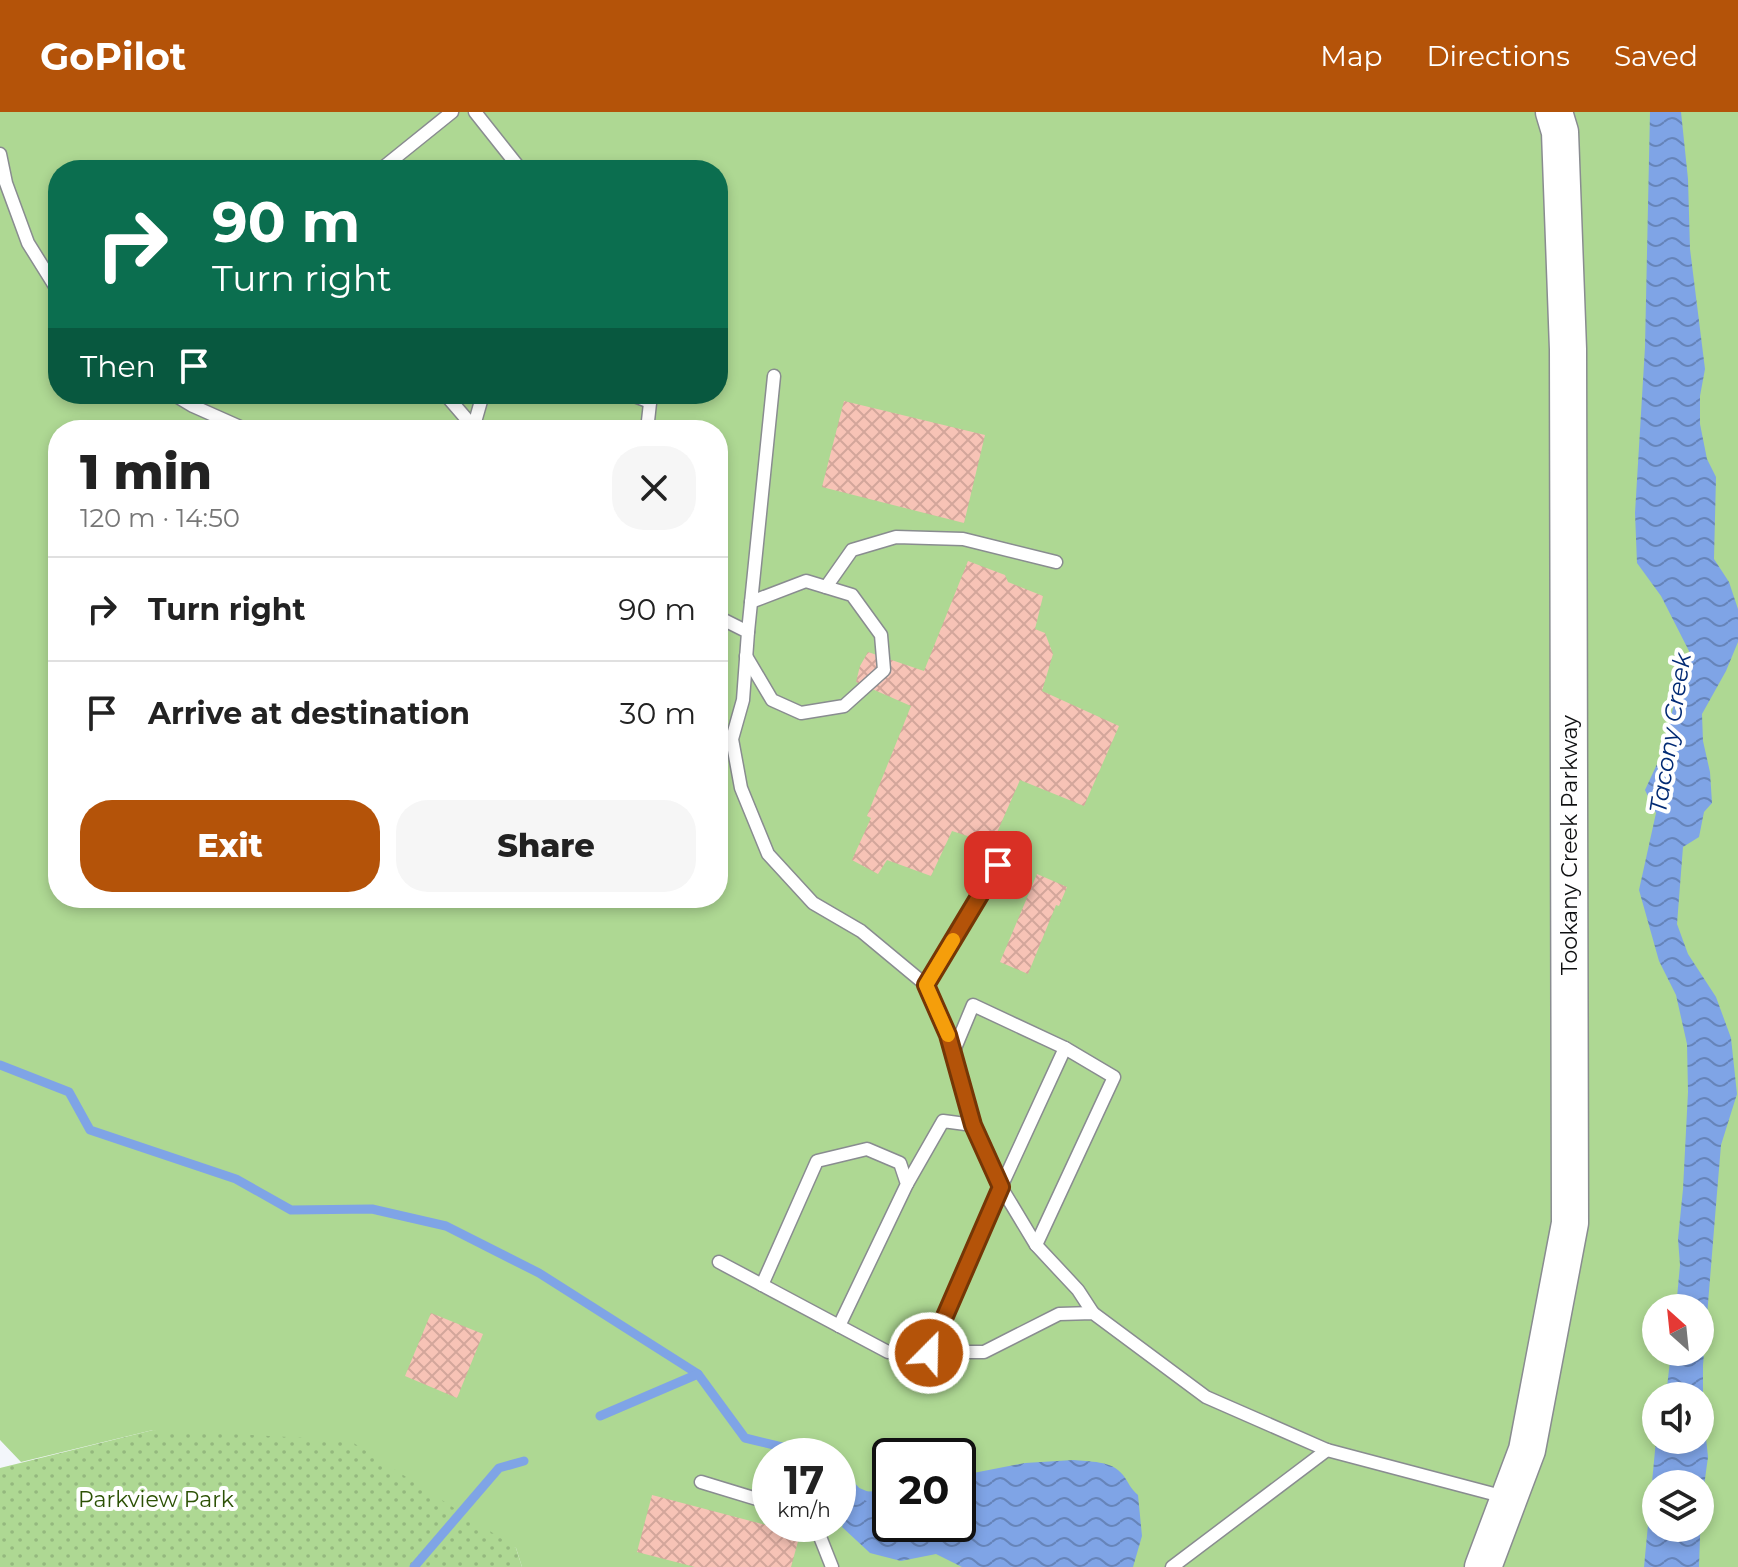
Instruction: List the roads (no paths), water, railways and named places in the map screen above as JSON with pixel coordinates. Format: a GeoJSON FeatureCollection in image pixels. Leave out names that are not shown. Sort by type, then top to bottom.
{"type":"FeatureCollection","features":[{"type":"Feature","properties":{"kind":"main road","name":"Tookany Creek Parkway"},"geometry":{"type":"LineString","coordinates":[[1483,1567],[1527,1450],[1570,1223],[1568,349],[1560,119]]}},
{"type":"Feature","properties":{"kind":"lane"},"geometry":{"type":"LineString","coordinates":[[392,160],[452,112]]}},
{"type":"Feature","properties":{"kind":"lane"},"geometry":{"type":"LineString","coordinates":[[475,112],[513,160]]}},
{"type":"Feature","properties":{"kind":"lane"},"geometry":{"type":"LineString","coordinates":[[0,154],[6,183],[28,243],[48,275]]}},
{"type":"Feature","properties":{"kind":"lane"},"geometry":{"type":"LineString","coordinates":[[774,376],[743,700],[732,739],[741,788],[768,854],[813,903],[861,931],[926,985],[953,1053],[973,1125],[1001,1187],[1036,1245],[1078,1290],[1093,1313],[1206,1397],[1327,1450],[1508,1498]]}},
{"type":"Feature","properties":{"kind":"lane"},"geometry":{"type":"LineString","coordinates":[[190,404],[224,420]]}},
{"type":"Feature","properties":{"kind":"lane"},"geometry":{"type":"LineString","coordinates":[[454,404],[467,420]]}},
{"type":"Feature","properties":{"kind":"lane"},"geometry":{"type":"LineString","coordinates":[[826,587],[852,550],[896,537],[963,539],[1056,562]]}},
{"type":"Feature","properties":{"kind":"lane"},"geometry":{"type":"LineString","coordinates":[[746,656],[772,700],[801,713],[844,706],[884,670],[881,635],[852,595],[806,581],[751,602]]}},
{"type":"Feature","properties":{"kind":"lane"},"geometry":{"type":"LineString","coordinates":[[728,622],[748,632]]}},
{"type":"Feature","properties":{"kind":"lane"},"geometry":{"type":"LineString","coordinates":[[926,985],[998,865]]}},
{"type":"Feature","properties":{"kind":"lane"},"geometry":{"type":"LineString","coordinates":[[953,1053],[973,1005],[1065,1048],[1114,1077],[1036,1245]]}},
{"type":"Feature","properties":{"kind":"lane"},"geometry":{"type":"LineString","coordinates":[[929,1353],[1065,1048]]}},
{"type":"Feature","properties":{"kind":"lane"},"geometry":{"type":"LineString","coordinates":[[839,1326],[907,1184],[943,1121],[973,1125]]}},
{"type":"Feature","properties":{"kind":"lane"},"geometry":{"type":"LineString","coordinates":[[762,1285],[817,1161],[867,1149],[900,1163],[907,1184]]}},
{"type":"Feature","properties":{"kind":"lane"},"geometry":{"type":"LineString","coordinates":[[719,1262],[888,1352],[984,1352],[1059,1314],[1093,1313]]}},
{"type":"Feature","properties":{"kind":"lane"},"geometry":{"type":"LineString","coordinates":[[1172,1567],[1327,1450]]}},
{"type":"Feature","properties":{"kind":"lane"},"geometry":{"type":"LineString","coordinates":[[701,1482],[752,1498]]}},
{"type":"Feature","properties":{"kind":"lane"},"geometry":{"type":"LineString","coordinates":[[822,1542],[832,1567]]}},
{"type":"Feature","properties":{"kind":"water","name":"Tacony Creek"},"geometry":{"type":"Polygon","coordinates":[[[1650,112],[1681,112],[1688,179],[1690,249],[1705,369],[1700,396],[1700,424],[1707,459],[1716,477],[1714,559],[1729,582],[1738,609],[1738,642],[1702,714],[1712,803],[1704,812],[1699,837],[1683,847],[1677,924],[1688,954],[1716,997],[1731,1038],[1737,1094],[1721,1145],[1709,1294],[1677,1294],[1688,1092],[1687,1044],[1676,995],[1659,961],[1639,890],[1656,813],[1645,790],[1664,749],[1678,685],[1690,653],[1661,596],[1637,563],[1635,513],[1645,347],[1650,112]]]}},
{"type":"Feature","properties":{"kind":"water"},"geometry":{"type":"Polygon","coordinates":[[[1669,1366],[1703,1366],[1703,1382],[1668,1382],[1669,1366]]]}},
{"type":"Feature","properties":{"kind":"water"},"geometry":{"type":"Polygon","coordinates":[[[1655,1454],[1708,1454],[1706,1470],[1653,1470],[1655,1454]]]}},
{"type":"Feature","properties":{"kind":"water"},"geometry":{"type":"Polygon","coordinates":[[[1073,1460],[1100,1463],[1118,1470],[1138,1495],[1142,1536],[1133,1567],[962,1567],[936,1554],[901,1561],[870,1553],[856,1540],[856,1494],[872,1491],[872,1542],[976,1542],[976,1473],[1025,1463],[1073,1460]]]}},
{"type":"Feature","properties":{"kind":"water"},"geometry":{"type":"Polygon","coordinates":[[[1646,1542],[1700,1542],[1699,1567],[1644,1567],[1646,1542]]]}},
{"type":"Feature","properties":{"kind":"waterway"},"geometry":{"type":"LineString","coordinates":[[0,1065],[69,1092],[90,1130],[236,1179],[291,1210],[372,1209],[446,1226],[539,1273],[698,1374]]}},
{"type":"Feature","properties":{"kind":"waterway"},"geometry":{"type":"LineString","coordinates":[[600,1416],[698,1374],[745,1438],[752,1440]]}},
{"type":"Feature","properties":{"kind":"waterway"},"geometry":{"type":"LineString","coordinates":[[414,1567],[499,1468],[524,1461]]}},
{"type":"Feature","properties":{"kind":"waterway"},"geometry":{"type":"LineString","coordinates":[[856,1491],[872,1498]]}},
{"type":"Feature","properties":{"kind":"park label","name":"Parkview Park"},"geometry":{"type":"Point","coordinates":[156,1499]}}]}
